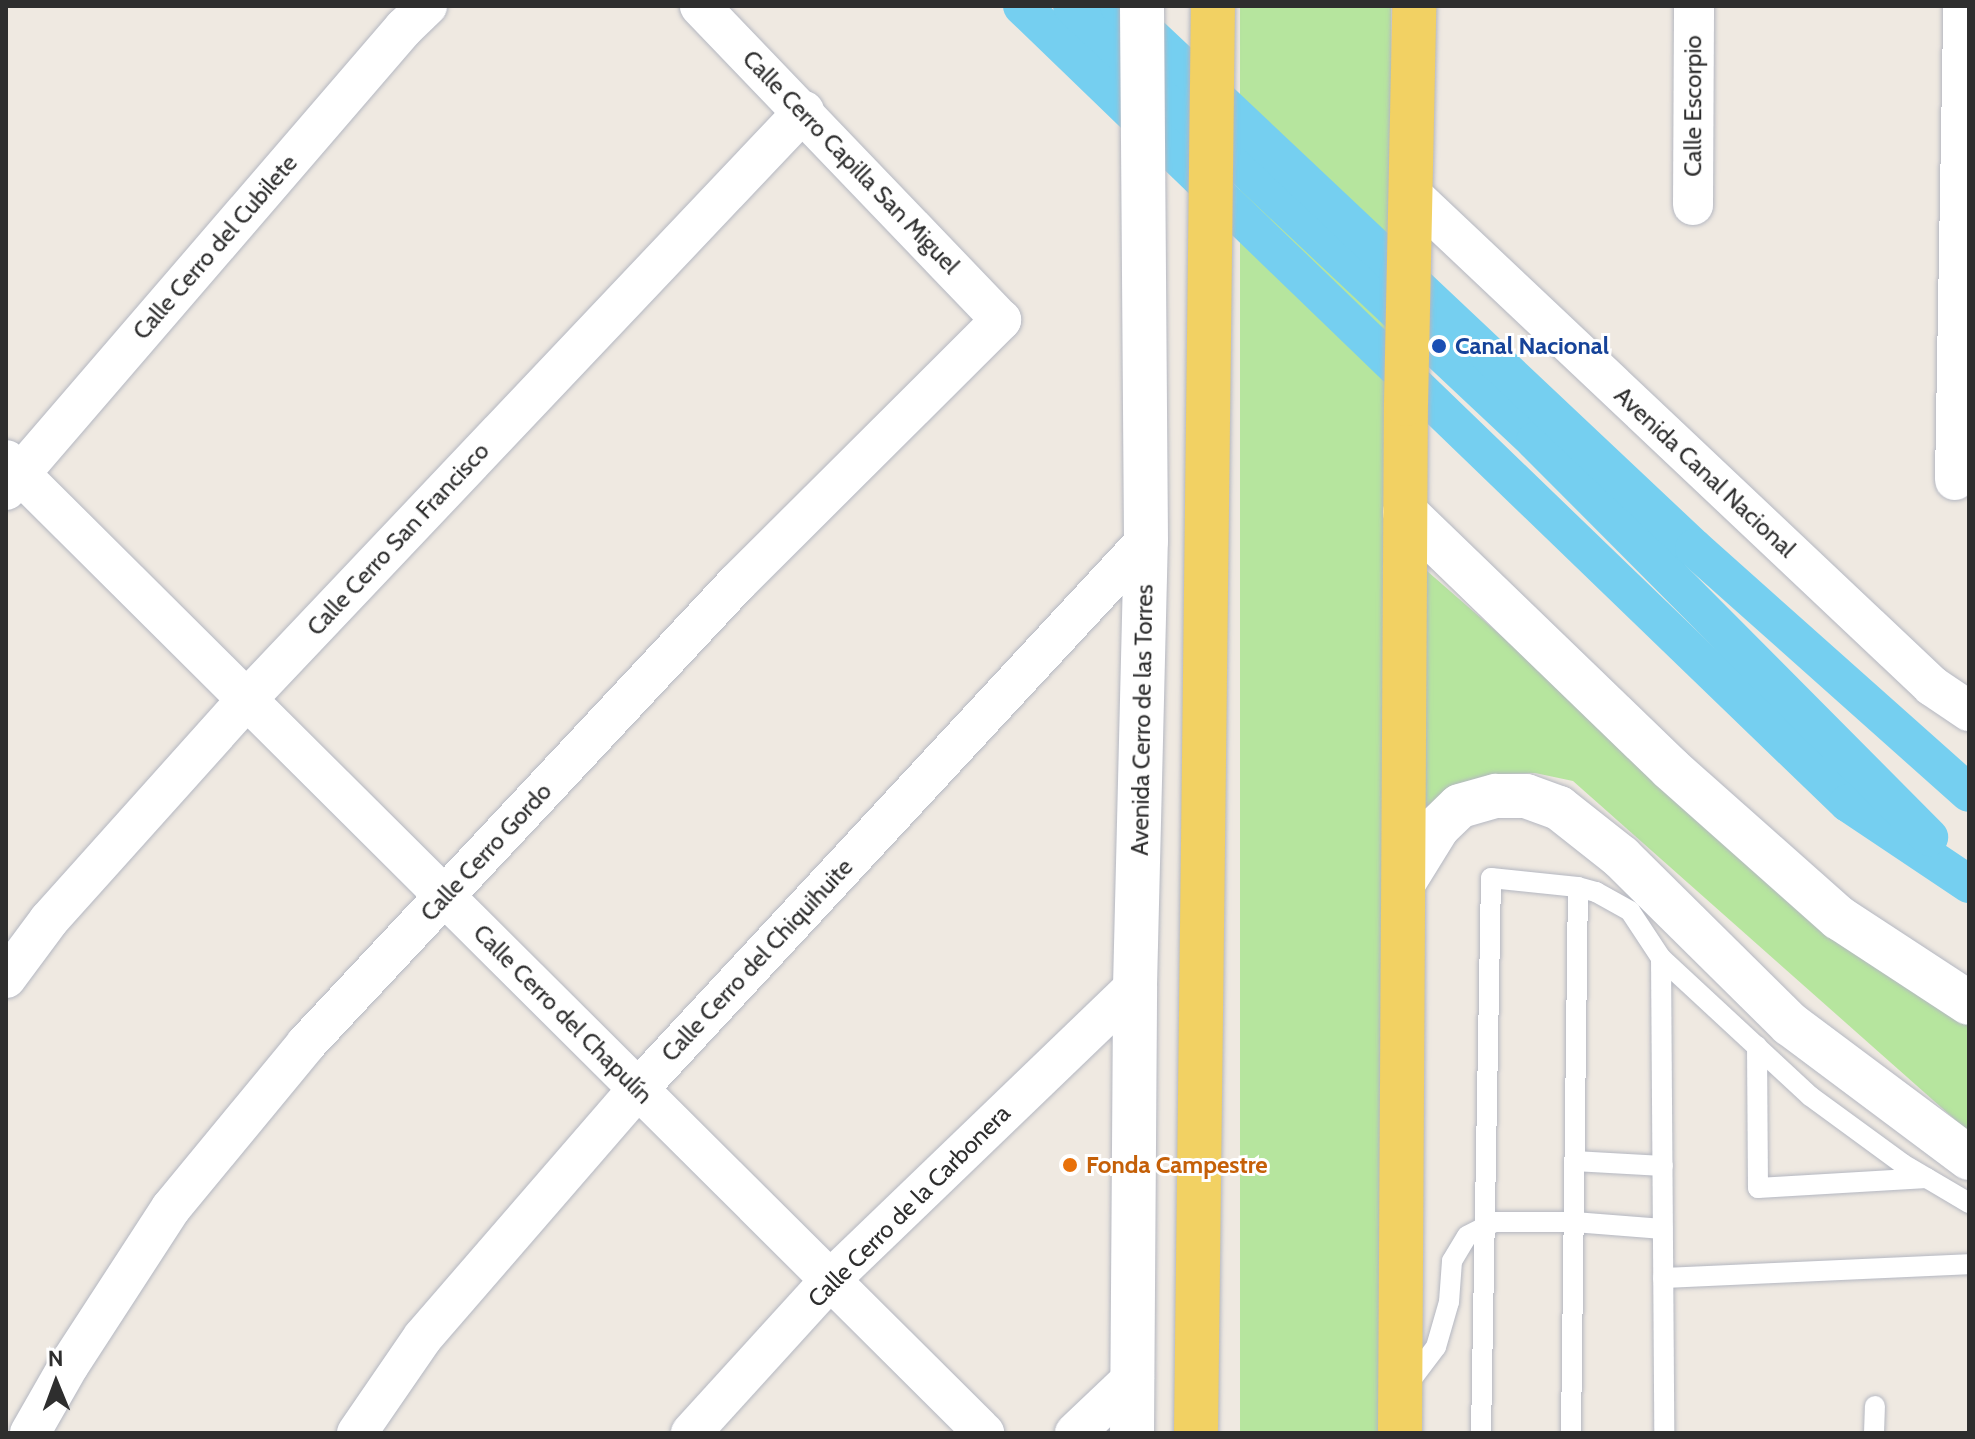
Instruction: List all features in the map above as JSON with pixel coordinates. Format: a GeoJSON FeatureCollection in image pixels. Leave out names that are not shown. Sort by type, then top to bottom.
{"type":"FeatureCollection","features":[{"type":"Feature","properties":{"kind":"main road"},"geometry":{"type":"LineString","coordinates":[[1400,1413],[1406,404],[1414,6]]}},
{"type":"Feature","properties":{"kind":"main road"},"geometry":{"type":"LineString","coordinates":[[1196,1433],[1213,18]]}},
{"type":"Feature","properties":{"kind":"street","name":"Calle Cerro del Cubilete"},"geometry":{"type":"LineString","coordinates":[[11,475],[375,61],[427,6]]}},
{"type":"Feature","properties":{"kind":"street","name":"Calle Cerro Capilla San Miguel"},"geometry":{"type":"LineString","coordinates":[[700,6],[804,111],[1001,320]]}},
{"type":"Feature","properties":{"kind":"street","name":"Avenida Cerro de las Torres"},"geometry":{"type":"LineString","coordinates":[[1132,1433],[1135,986],[1146,541],[1142,6]]}},
{"type":"Feature","properties":{"kind":"street","name":"Calle Escorpio"},"geometry":{"type":"LineString","coordinates":[[1693,205],[1694,6]]}},
{"type":"Feature","properties":{"kind":"street"},"geometry":{"type":"LineString","coordinates":[[1955,480],[1963,6]]}},
{"type":"Feature","properties":{"kind":"street","name":"Calle Cerro San Francisco"},"geometry":{"type":"LineString","coordinates":[[6,978],[49,920],[247,699],[804,111]]}},
{"type":"Feature","properties":{"kind":"street","name":"Avenida Canal Nacional"},"geometry":{"type":"LineString","coordinates":[[1410,211],[1932,686],[1969,711]]}},
{"type":"Feature","properties":{"kind":"street","name":"Calle Cerro Gordo"},"geometry":{"type":"LineString","coordinates":[[30,1433],[69,1365],[171,1208],[306,1044],[737,583],[1001,320]]}},
{"type":"Feature","properties":{"kind":"street","name":"Calle Cerro del Chapulín"},"geometry":{"type":"LineString","coordinates":[[11,475],[247,699],[984,1433]]}},
{"type":"Feature","properties":{"kind":"street"},"geometry":{"type":"LineString","coordinates":[[1405,512],[1671,769],[1839,918],[1969,1003]]}},
{"type":"Feature","properties":{"kind":"street","name":"Calle Cerro del Chiquihuite"},"geometry":{"type":"LineString","coordinates":[[357,1433],[423,1337],[638,1089],[1146,541]]}},
{"type":"Feature","properties":{"kind":"street"},"geometry":{"type":"LineString","coordinates":[[1404,882],[1438,827],[1460,806],[1496,796],[1526,796],[1559,808],[1621,857],[1790,1024],[1969,1158]]}},
{"type":"Feature","properties":{"kind":"street","name":"Calle Cerro de la Carbonera"},"geometry":{"type":"LineString","coordinates":[[691,1433],[830,1280],[1135,986]]}},
{"type":"Feature","properties":{"kind":"street"},"geometry":{"type":"LineString","coordinates":[[1075,1433],[1134,1377]]}},
{"type":"Feature","properties":{"kind":"lane"},"geometry":{"type":"LineString","coordinates":[[1481,1433],[1482,1228],[1491,878],[1578,887],[1596,892],[1630,911],[1661,958],[1810,1096],[1927,1178],[1969,1203]]}},
{"type":"Feature","properties":{"kind":"lane"},"geometry":{"type":"LineString","coordinates":[[1571,1433],[1578,887]]}},
{"type":"Feature","properties":{"kind":"lane"},"geometry":{"type":"LineString","coordinates":[[1661,958],[1664,1433]]}},
{"type":"Feature","properties":{"kind":"lane"},"geometry":{"type":"LineString","coordinates":[[1757,1046],[1758,1188],[1927,1178]]}},
{"type":"Feature","properties":{"kind":"lane"},"geometry":{"type":"LineString","coordinates":[[1574,1161],[1663,1166]]}},
{"type":"Feature","properties":{"kind":"lane"},"geometry":{"type":"LineString","coordinates":[[1400,1413],[1436,1347],[1449,1302],[1452,1261],[1467,1236],[1494,1222],[1574,1222],[1663,1229]]}},
{"type":"Feature","properties":{"kind":"lane"},"geometry":{"type":"LineString","coordinates":[[1663,1278],[1969,1264]]}},
{"type":"Feature","properties":{"kind":"lane"},"geometry":{"type":"LineString","coordinates":[[1874,1433],[1875,1406]]}},
{"type":"Feature","properties":{"kind":"green space"},"geometry":{"type":"Polygon","coordinates":[[[1240,6],[1391,6],[1391,1433],[1240,1433],[1240,6]]]}},
{"type":"Feature","properties":{"kind":"green space"},"geometry":{"type":"Polygon","coordinates":[[[1427,571],[1855,944],[1969,1012],[1969,1132],[1573,781],[1535,773],[1498,774],[1422,808],[1427,571]]]}},
{"type":"Feature","properties":{"kind":"waterway","name":"Canal Nacional"},"geometry":{"type":"LineString","coordinates":[[1022,6],[1848,803],[1969,884]]}},
{"type":"Feature","properties":{"kind":"waterway","name":"Canal Nacional"},"geometry":{"type":"LineString","coordinates":[[1072,6],[1535,441],[1929,837]]}},
{"type":"Feature","properties":{"kind":"waterway","name":"Canal Nacional"},"geometry":{"type":"LineString","coordinates":[[1119,6],[1694,548],[1969,793]]}},
{"type":"Feature","properties":{"kind":"place","name":"Canal Nacional"},"geometry":{"type":"Point","coordinates":[1439,346]}},
{"type":"Feature","properties":{"kind":"place","name":"Fonda Campestre"},"geometry":{"type":"Point","coordinates":[1070,1165]}}]}
